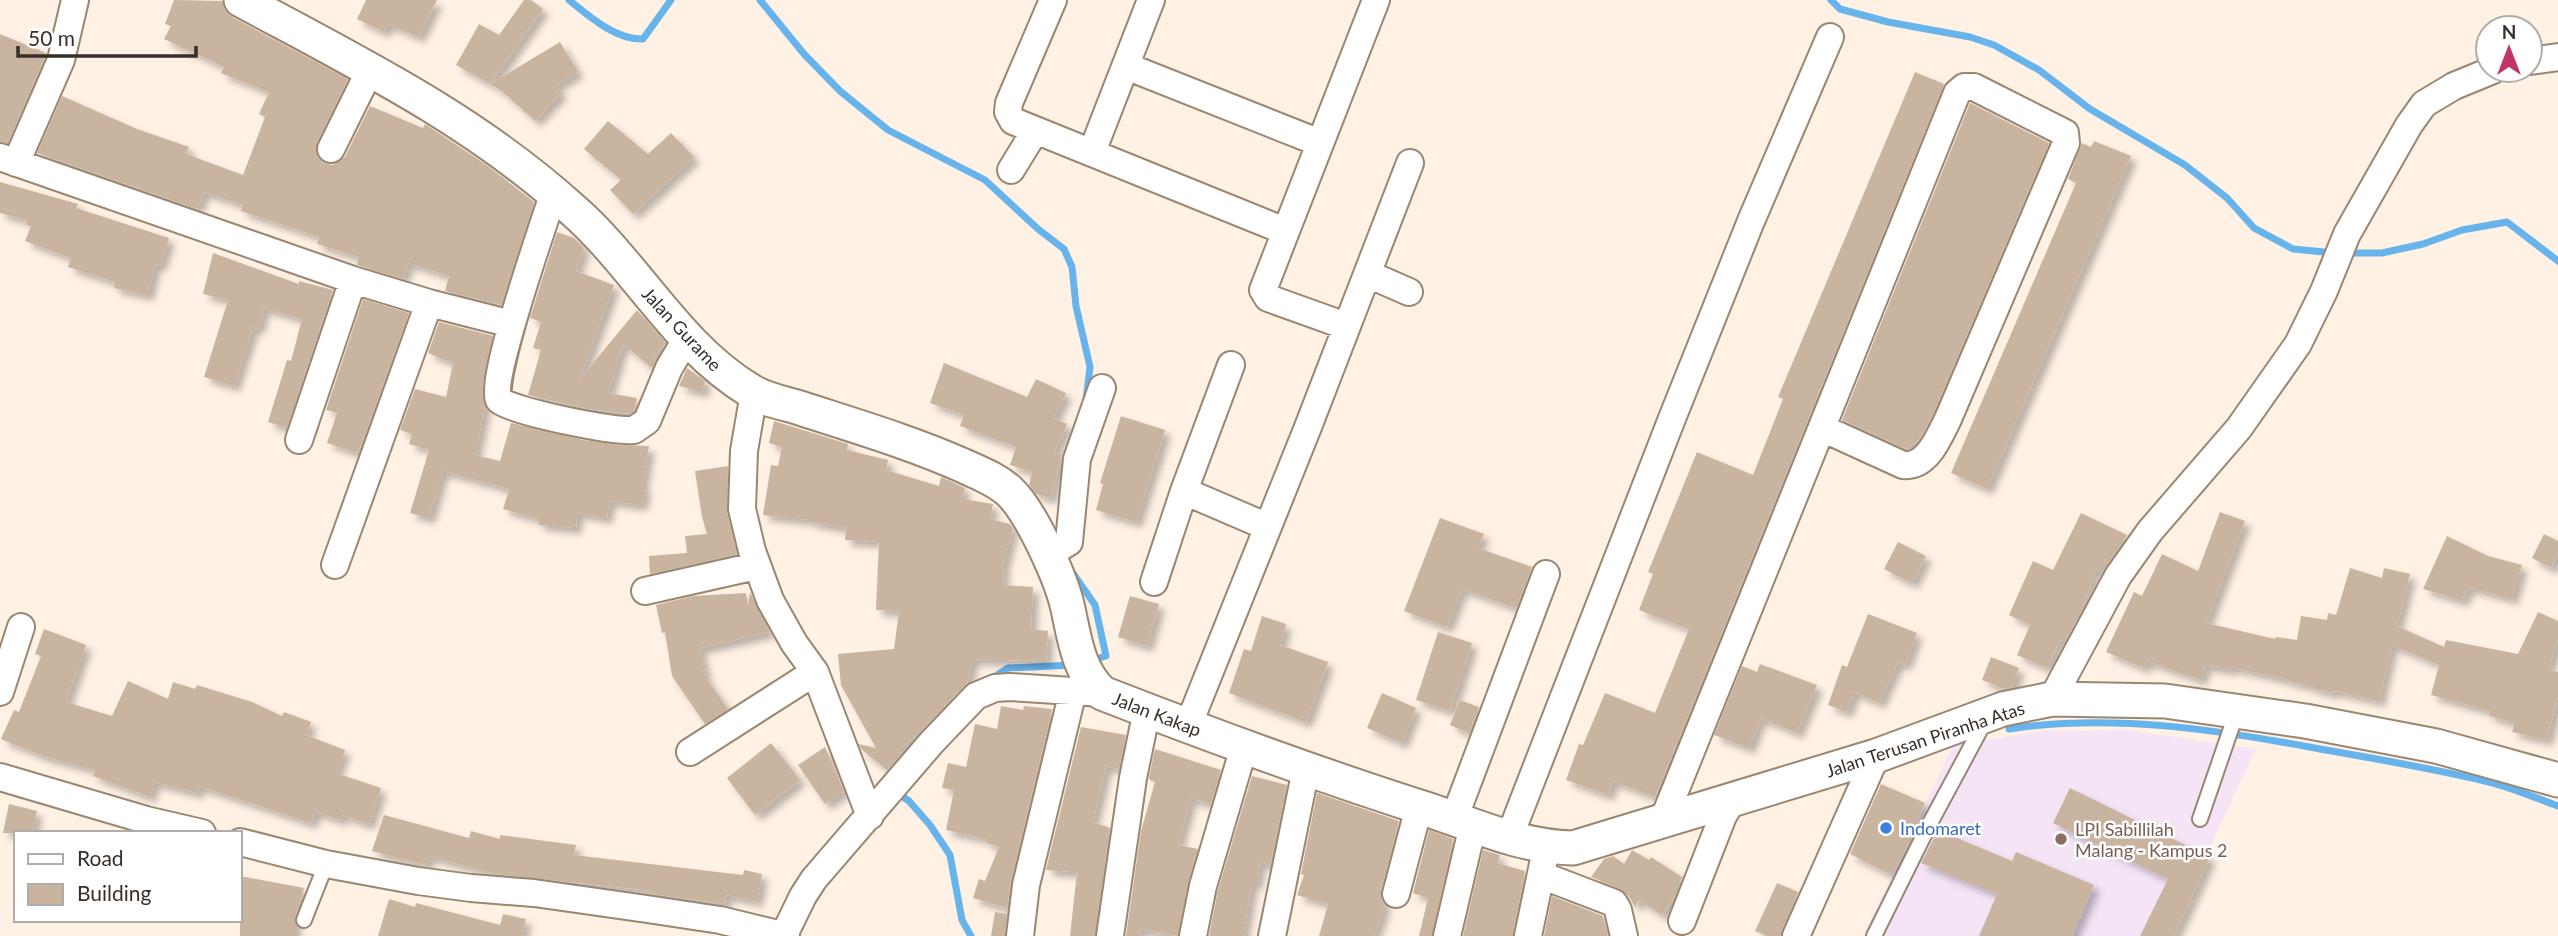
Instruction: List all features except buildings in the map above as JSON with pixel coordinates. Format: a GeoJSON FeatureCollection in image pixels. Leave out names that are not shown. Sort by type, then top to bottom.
{"type":"FeatureCollection","features":[{"type":"Feature","properties":{"kind":"street"},"geometry":{"type":"LineString","coordinates":[[75,0],[61,60],[8,160],[353,280],[512,324]]}},
{"type":"Feature","properties":{"kind":"street","name":"Jalan Gurame"},"geometry":{"type":"LineString","coordinates":[[242,0],[370,70],[493,144],[584,219],[687,338],[728,376],[754,393],[931,451],[990,478],[1010,492],[1057,550],[1083,674]]}},
{"type":"Feature","properties":{"kind":"street"},"geometry":{"type":"LineString","coordinates":[[1053,0],[1008,106],[1009,116],[1013,121],[1285,231]]}},
{"type":"Feature","properties":{"kind":"street"},"geometry":{"type":"LineString","coordinates":[[1092,152],[1151,0]]}},
{"type":"Feature","properties":{"kind":"street"},"geometry":{"type":"LineString","coordinates":[[1346,326],[1266,297],[1264,288],[1376,0]]}},
{"type":"Feature","properties":{"kind":"street"},"geometry":{"type":"LineString","coordinates":[[1509,838],[1671,421],[1751,222],[1830,37]]}},
{"type":"Feature","properties":{"kind":"street"},"geometry":{"type":"LineString","coordinates":[[1126,66],[1320,144]]}},
{"type":"Feature","properties":{"kind":"street"},"geometry":{"type":"LineString","coordinates":[[331,149],[370,70]]}},
{"type":"Feature","properties":{"kind":"street"},"geometry":{"type":"LineString","coordinates":[[2052,699],[2118,576],[2150,531],[2239,428],[2298,344],[2324,291],[2347,234],[2403,135],[2424,104],[2474,78]]}},
{"type":"Feature","properties":{"kind":"street"},"geometry":{"type":"LineString","coordinates":[[1662,823],[1957,93],[1964,87],[1974,87],[2064,133],[2066,144],[1948,419],[1929,452],[1914,465],[1903,465],[1822,428]]}},
{"type":"Feature","properties":{"kind":"street"},"geometry":{"type":"LineString","coordinates":[[1011,170],[1035,131]]}},
{"type":"Feature","properties":{"kind":"street"},"geometry":{"type":"LineString","coordinates":[[1188,726],[1410,163]]}},
{"type":"Feature","properties":{"kind":"street"},"geometry":{"type":"LineString","coordinates":[[554,192],[512,324],[496,389],[499,400],[506,405],[532,412],[629,431],[639,429],[647,421],[669,368],[687,338]]}},
{"type":"Feature","properties":{"kind":"street"},"geometry":{"type":"LineString","coordinates":[[1368,274],[1409,292]]}},
{"type":"Feature","properties":{"kind":"street"},"geometry":{"type":"LineString","coordinates":[[299,440],[353,280]]}},
{"type":"Feature","properties":{"kind":"street"},"geometry":{"type":"LineString","coordinates":[[335,565],[429,303]]}},
{"type":"Feature","properties":{"kind":"street"},"geometry":{"type":"LineString","coordinates":[[1154,582],[1184,491],[1231,365]]}},
{"type":"Feature","properties":{"kind":"street"},"geometry":{"type":"LineString","coordinates":[[1057,550],[1077,459],[1102,388]]}},
{"type":"Feature","properties":{"kind":"street"},"geometry":{"type":"LineString","coordinates":[[754,393],[744,450],[742,509],[756,566],[781,622],[815,672],[886,797]]}},
{"type":"Feature","properties":{"kind":"street"},"geometry":{"type":"LineString","coordinates":[[1184,491],[1268,527]]}},
{"type":"Feature","properties":{"kind":"street"},"geometry":{"type":"LineString","coordinates":[[645,591],[756,566]]}},
{"type":"Feature","properties":{"kind":"street"},"geometry":{"type":"LineString","coordinates":[[1447,936],[1464,822],[1546,574]]}},
{"type":"Feature","properties":{"kind":"street"},"geometry":{"type":"LineString","coordinates":[[0,692],[21,628]]}},
{"type":"Feature","properties":{"kind":"street"},"geometry":{"type":"LineString","coordinates":[[690,752],[815,672]]}},
{"type":"Feature","properties":{"kind":"street"},"geometry":{"type":"LineString","coordinates":[[1020,936],[1026,885],[1083,674]]}},
{"type":"Feature","properties":{"kind":"street","name":"Jalan Kakap"},"geometry":{"type":"LineString","coordinates":[[785,936],[814,879],[932,742],[976,696],[995,688],[1083,674],[1147,710],[1306,769],[1509,838],[1544,861]]}},
{"type":"Feature","properties":{"kind":"street","name":"Jalan Terusan Piranha Atas"},"geometry":{"type":"LineString","coordinates":[[1544,861],[1573,848],[1876,756],[2003,709],[2052,699],[2120,698],[2165,701],[2233,726],[2305,721],[2436,746],[2558,780]]}},
{"type":"Feature","properties":{"kind":"street"},"geometry":{"type":"LineString","coordinates":[[1110,936],[1133,778],[1147,710]]}},
{"type":"Feature","properties":{"kind":"street"},"geometry":{"type":"LineString","coordinates":[[1193,936],[1203,886],[1244,747]]}},
{"type":"Feature","properties":{"kind":"street"},"geometry":{"type":"LineString","coordinates":[[1797,936],[1876,756]]}},
{"type":"Feature","properties":{"kind":"street"},"geometry":{"type":"LineString","coordinates":[[1272,936],[1306,769]]}},
{"type":"Feature","properties":{"kind":"street"},"geometry":{"type":"LineString","coordinates":[[0,777],[146,820],[193,831]]}},
{"type":"Feature","properties":{"kind":"street"},"geometry":{"type":"LineString","coordinates":[[1682,921],[1723,816],[1732,801]]}},
{"type":"Feature","properties":{"kind":"street"},"geometry":{"type":"LineString","coordinates":[[1396,894],[1419,807]]}},
{"type":"Feature","properties":{"kind":"street"},"geometry":{"type":"LineString","coordinates":[[242,843],[326,864],[457,886],[534,893],[659,910],[720,920],[785,936]]}},
{"type":"Feature","properties":{"kind":"street"},"geometry":{"type":"LineString","coordinates":[[1528,936],[1544,861],[1614,903],[1624,936]]}},
{"type":"Feature","properties":{"kind":"lane"},"geometry":{"type":"LineString","coordinates":[[1874,936],[1988,715]]}},
{"type":"Feature","properties":{"kind":"lane"},"geometry":{"type":"LineString","coordinates":[[2200,819],[2233,726]]}},
{"type":"Feature","properties":{"kind":"lane"},"geometry":{"type":"LineString","coordinates":[[304,920],[326,864]]}},
{"type":"Feature","properties":{"kind":"shaded area","name":"LPI Sabillilah Malang - Kampus 2"},"geometry":{"type":"Polygon","coordinates":[[[2127,730],[2256,749],[2168,936],[1863,936],[1953,745],[2044,731],[2127,730]]]}},
{"type":"Feature","properties":{"kind":"waterway"},"geometry":{"type":"LineString","coordinates":[[569,0],[613,32],[643,39],[671,0]]}},
{"type":"Feature","properties":{"kind":"waterway"},"geometry":{"type":"LineString","coordinates":[[760,0],[804,54],[840,91],[888,130],[985,180],[1064,249],[1072,267],[1076,306],[1090,367],[1086,400]]}},
{"type":"Feature","properties":{"kind":"waterway"},"geometry":{"type":"LineString","coordinates":[[1831,0],[1840,9],[1888,22],[1970,37],[1994,45],[2039,70],[2090,109],[2185,165],[2227,198],[2254,228],[2293,249],[2334,253]]}},
{"type":"Feature","properties":{"kind":"waterway"},"geometry":{"type":"LineString","coordinates":[[2346,253],[2382,253],[2423,244],[2462,230],[2507,222],[2558,261]]}},
{"type":"Feature","properties":{"kind":"waterway"},"geometry":{"type":"LineString","coordinates":[[1070,569],[1095,605],[1106,656],[1092,660]]}},
{"type":"Feature","properties":{"kind":"waterway"},"geometry":{"type":"LineString","coordinates":[[991,679],[1008,668],[1073,665]]}},
{"type":"Feature","properties":{"kind":"waterway"},"geometry":{"type":"LineString","coordinates":[[2009,729],[2048,724],[2126,723],[2204,730],[2450,773],[2501,785],[2558,806]]}},
{"type":"Feature","properties":{"kind":"waterway"},"geometry":{"type":"LineString","coordinates":[[896,792],[909,801],[930,825],[950,855],[962,920],[971,936]]}},
{"type":"Feature","properties":{"kind":"place","name":"Indomaret"},"geometry":{"type":"Point","coordinates":[1886,828]}},
{"type":"Feature","properties":{"kind":"place","name":"LPI Sabillilah Malang - Kampus 2"},"geometry":{"type":"Point","coordinates":[2061,839]}}]}
